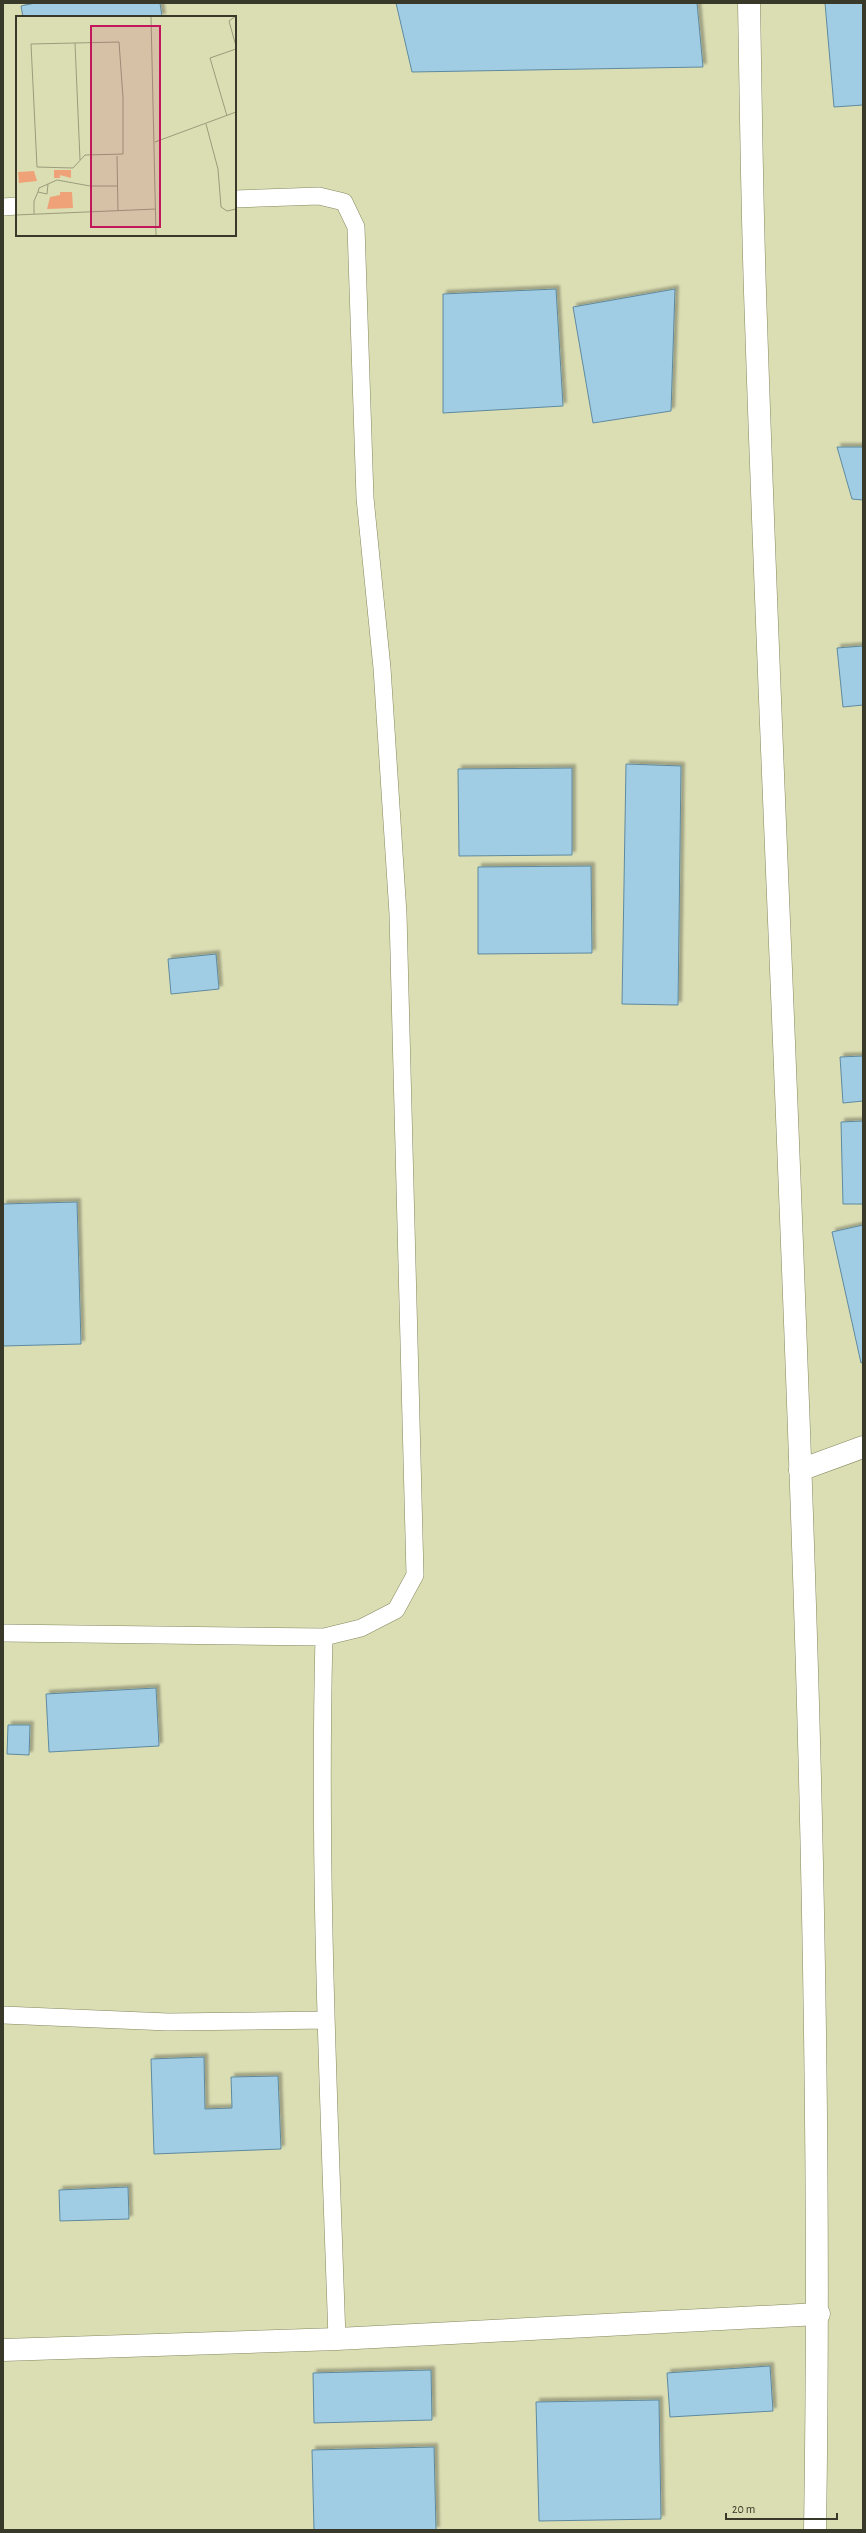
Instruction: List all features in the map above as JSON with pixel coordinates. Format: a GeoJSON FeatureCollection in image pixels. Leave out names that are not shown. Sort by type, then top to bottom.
{"type":"FeatureCollection","features":[{"type":"Feature","properties":{"kind":"street"},"geometry":{"type":"LineString","coordinates":[[749,3],[755,316],[800,1470],[811,1836],[819,2314],[815,2530]]}},
{"type":"Feature","properties":{"kind":"street"},"geometry":{"type":"LineString","coordinates":[[800,1470],[863,1447]]}},
{"type":"Feature","properties":{"kind":"street"},"geometry":{"type":"LineString","coordinates":[[3,2350],[337,2339],[819,2314]]}},
{"type":"Feature","properties":{"kind":"lane"},"geometry":{"type":"LineString","coordinates":[[3,1633],[324,1637],[361,1628],[396,1610],[415,1575],[398,914],[382,668],[365,498],[356,227],[344,202],[319,196],[236,199]]}},
{"type":"Feature","properties":{"kind":"lane"},"geometry":{"type":"LineString","coordinates":[[3,207],[16,206]]}},
{"type":"Feature","properties":{"kind":"lane"},"geometry":{"type":"LineString","coordinates":[[324,1637],[320,1764],[326,2020],[337,2339]]}},
{"type":"Feature","properties":{"kind":"lane"},"geometry":{"type":"LineString","coordinates":[[3,2015],[168,2022],[326,2020]]}},
{"type":"Feature","properties":{"kind":"building"},"geometry":{"type":"Polygon","coordinates":[[[35,3],[160,3],[162,16],[23,16],[21,6],[35,3]]]}},
{"type":"Feature","properties":{"kind":"building"},"geometry":{"type":"Polygon","coordinates":[[[396,3],[697,3],[703,67],[412,72],[396,3]]]}},
{"type":"Feature","properties":{"kind":"building"},"geometry":{"type":"Polygon","coordinates":[[[825,3],[863,3],[863,105],[834,107],[825,3]]]}},
{"type":"Feature","properties":{"kind":"building"},"geometry":{"type":"Polygon","coordinates":[[[556,289],[563,406],[443,413],[443,294],[556,289]]]}},
{"type":"Feature","properties":{"kind":"building"},"geometry":{"type":"Polygon","coordinates":[[[675,289],[671,411],[593,423],[573,307],[675,289]]]}},
{"type":"Feature","properties":{"kind":"building"},"geometry":{"type":"Polygon","coordinates":[[[837,447],[863,447],[863,500],[852,499],[837,447]]]}},
{"type":"Feature","properties":{"kind":"building"},"geometry":{"type":"Polygon","coordinates":[[[863,646],[863,705],[843,707],[837,648],[863,646]]]}},
{"type":"Feature","properties":{"kind":"building"},"geometry":{"type":"Polygon","coordinates":[[[626,764],[681,766],[678,1005],[622,1004],[626,764]]]}},
{"type":"Feature","properties":{"kind":"building"},"geometry":{"type":"Polygon","coordinates":[[[572,768],[572,855],[459,856],[458,769],[572,768]]]}},
{"type":"Feature","properties":{"kind":"building"},"geometry":{"type":"Polygon","coordinates":[[[591,866],[592,953],[478,954],[478,867],[591,866]]]}},
{"type":"Feature","properties":{"kind":"building"},"geometry":{"type":"Polygon","coordinates":[[[216,954],[219,989],[171,994],[168,959],[216,954]]]}},
{"type":"Feature","properties":{"kind":"building"},"geometry":{"type":"Polygon","coordinates":[[[863,1056],[863,1101],[843,1103],[840,1057],[863,1056]]]}},
{"type":"Feature","properties":{"kind":"building"},"geometry":{"type":"Polygon","coordinates":[[[863,1121],[863,1204],[843,1204],[841,1122],[863,1121]]]}},
{"type":"Feature","properties":{"kind":"building"},"geometry":{"type":"Polygon","coordinates":[[[77,1202],[81,1344],[3,1346],[3,1204],[77,1202]]]}},
{"type":"Feature","properties":{"kind":"building"},"geometry":{"type":"Polygon","coordinates":[[[863,1225],[863,1362],[861,1363],[832,1232],[863,1225]]]}},
{"type":"Feature","properties":{"kind":"building"},"geometry":{"type":"Polygon","coordinates":[[[156,1688],[159,1746],[49,1752],[46,1694],[156,1688]]]}},
{"type":"Feature","properties":{"kind":"building"},"geometry":{"type":"Polygon","coordinates":[[[8,1725],[30,1725],[29,1755],[7,1754],[8,1725]]]}},
{"type":"Feature","properties":{"kind":"building"},"geometry":{"type":"Polygon","coordinates":[[[204,2057],[205,2109],[232,2108],[231,2077],[278,2076],[281,2149],[154,2154],[151,2059],[204,2057]]]}},
{"type":"Feature","properties":{"kind":"building"},"geometry":{"type":"Polygon","coordinates":[[[128,2187],[129,2219],[60,2221],[59,2190],[128,2187]]]}},
{"type":"Feature","properties":{"kind":"building"},"geometry":{"type":"Polygon","coordinates":[[[770,2366],[773,2411],[670,2417],[667,2373],[770,2366]]]}},
{"type":"Feature","properties":{"kind":"building"},"geometry":{"type":"Polygon","coordinates":[[[431,2370],[432,2420],[314,2423],[313,2373],[431,2370]]]}},
{"type":"Feature","properties":{"kind":"building"},"geometry":{"type":"Polygon","coordinates":[[[659,2400],[661,2519],[539,2521],[536,2402],[659,2400]]]}},
{"type":"Feature","properties":{"kind":"building"},"geometry":{"type":"Polygon","coordinates":[[[434,2447],[436,2530],[314,2530],[312,2450],[434,2447]]]}}]}
